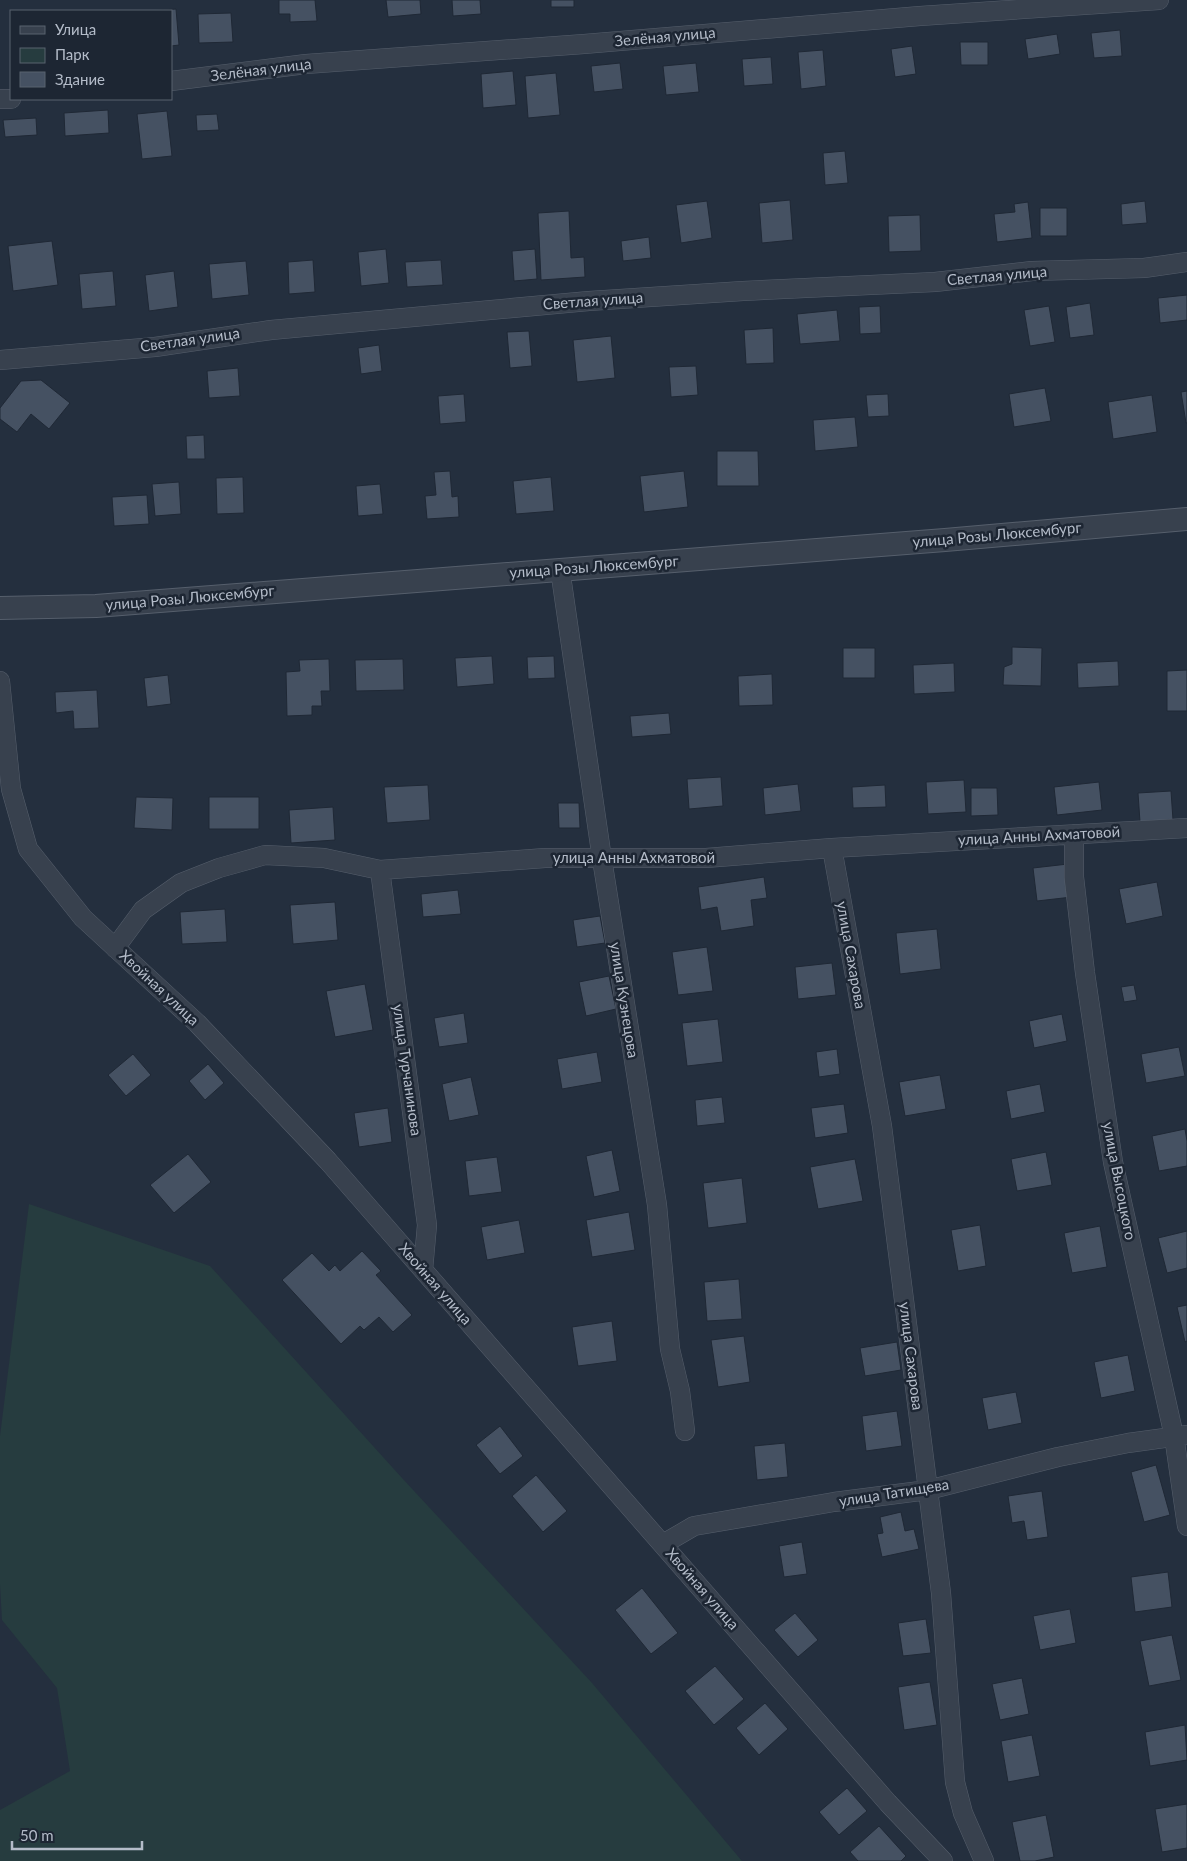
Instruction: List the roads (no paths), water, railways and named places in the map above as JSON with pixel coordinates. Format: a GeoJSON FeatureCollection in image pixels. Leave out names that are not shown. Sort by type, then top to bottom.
{"type":"FeatureCollection","features":[{"type":"Feature","properties":{"kind":"street","name":"Зелёная улица"},"geometry":{"type":"LineString","coordinates":[[172,81],[306,64],[594,43],[902,17],[1159,0]]}},
{"type":"Feature","properties":{"kind":"street","name":"Светлая улица"},"geometry":{"type":"LineString","coordinates":[[0,360],[155,347],[271,330],[589,301],[742,291],[935,282],[1032,272],[1144,268],[1187,262]]}},
{"type":"Feature","properties":{"kind":"street","name":"улица Розы Люксембург"},"geometry":{"type":"LineString","coordinates":[[0,608],[96,606],[945,540],[1187,518]]}},
{"type":"Feature","properties":{"kind":"street","name":"улица Кузнецова"},"geometry":{"type":"LineString","coordinates":[[560,569],[602,858],[657,1205],[670,1350],[680,1391],[685,1431]]}},
{"type":"Feature","properties":{"kind":"street","name":"Хвойная улица"},"geometry":{"type":"LineString","coordinates":[[0,680],[11,789],[28,849],[83,918],[197,1023],[328,1161],[888,1803],[943,1861]]}},
{"type":"Feature","properties":{"kind":"street","name":"улица Анны Ахматовой"},"geometry":{"type":"LineString","coordinates":[[115,948],[143,910],[181,883],[219,868],[265,855],[324,858],[380,870],[545,858],[706,858],[832,848],[1187,828]]}},
{"type":"Feature","properties":{"kind":"street","name":"улица Высоцкого"},"geometry":{"type":"LineString","coordinates":[[1074,834],[1074,877],[1113,1162],[1180,1435],[1187,1526]]}},
{"type":"Feature","properties":{"kind":"street","name":"улица Сахарова"},"geometry":{"type":"LineString","coordinates":[[832,848],[882,1126],[941,1594],[955,1782],[963,1813],[984,1861]]}},
{"type":"Feature","properties":{"kind":"street","name":"улица Турчанинова"},"geometry":{"type":"LineString","coordinates":[[380,870],[427,1225],[424,1270]]}},
{"type":"Feature","properties":{"kind":"street","name":"улица Татищева"},"geometry":{"type":"LineString","coordinates":[[663,1544],[694,1526],[834,1502],[928,1490],[1058,1457],[1180,1435]]}}]}
